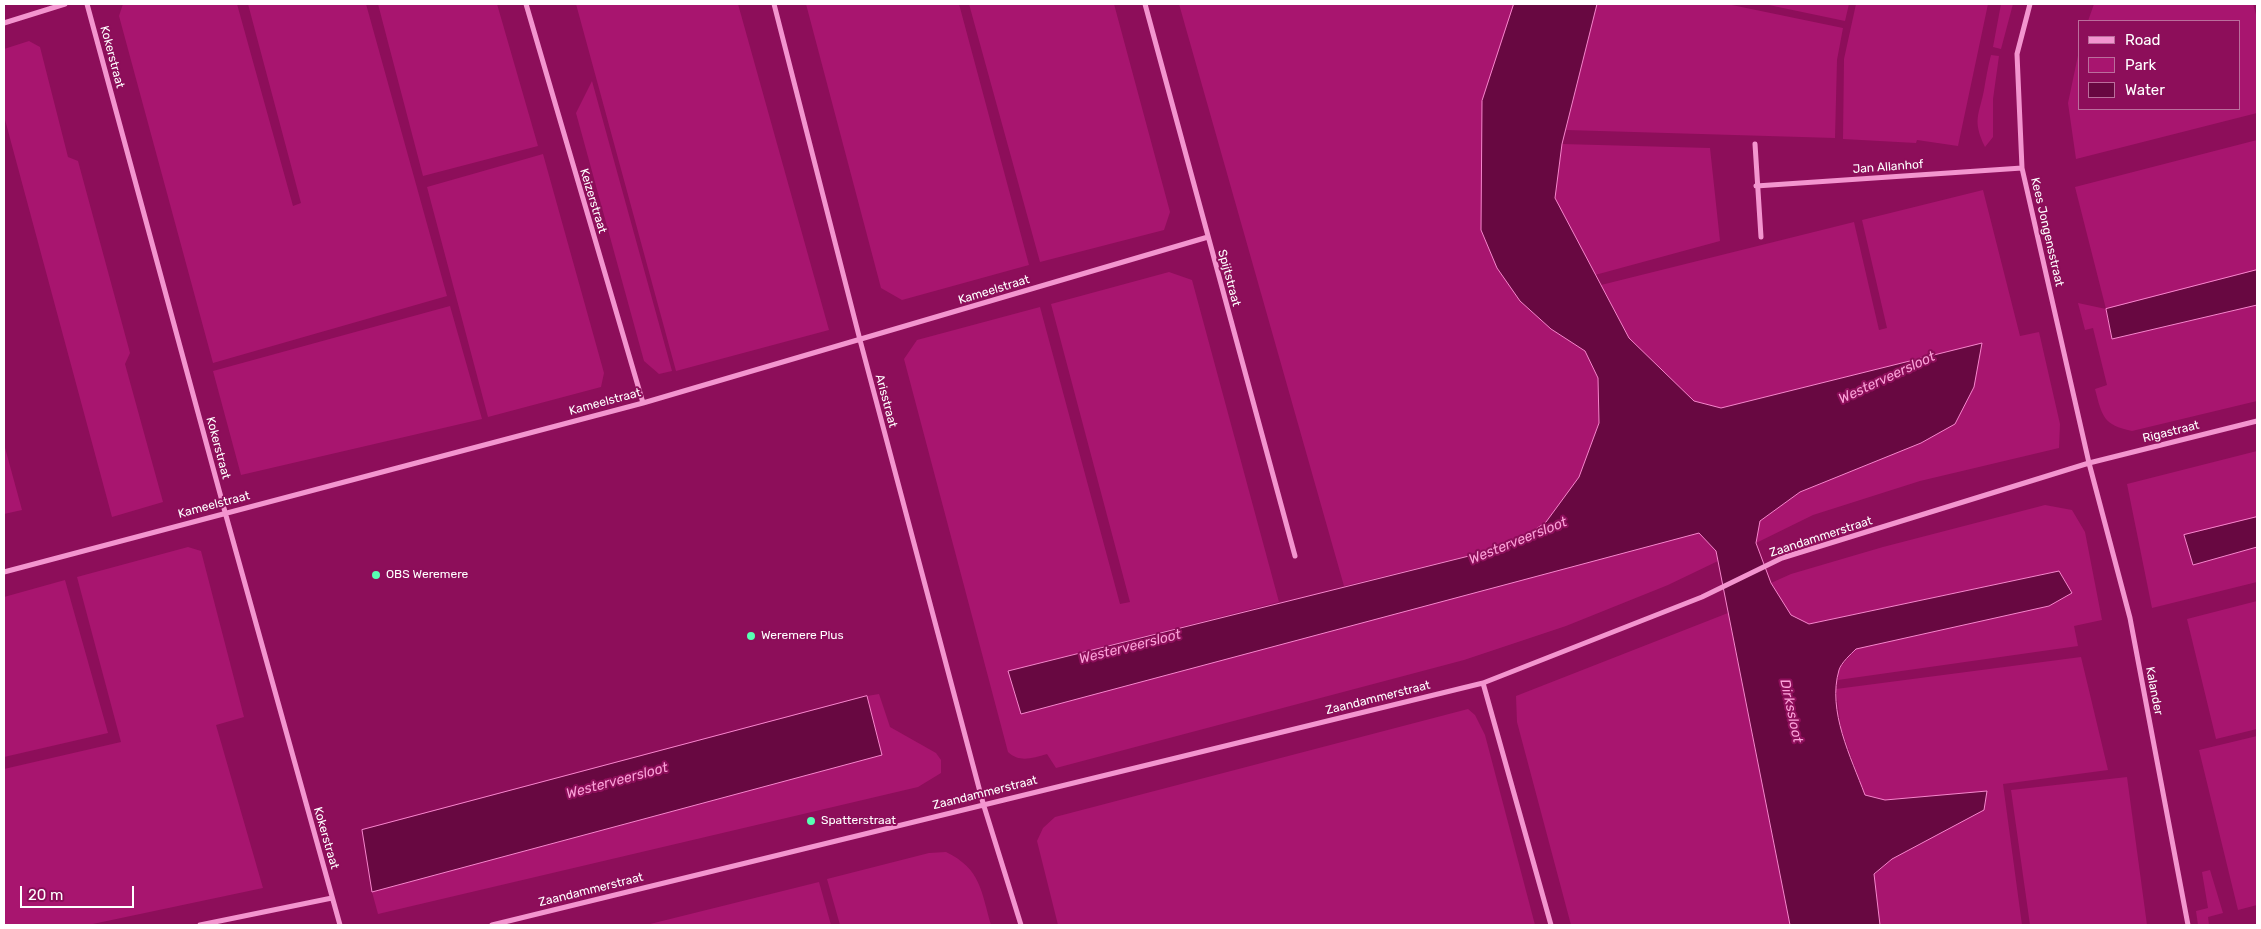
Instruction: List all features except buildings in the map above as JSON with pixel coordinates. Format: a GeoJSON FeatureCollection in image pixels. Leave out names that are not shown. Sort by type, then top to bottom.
{"type":"FeatureCollection","features":[{"type":"Feature","properties":{"kind":"street"},"geometry":{"type":"LineString","coordinates":[[4,23],[66,4]]}},
{"type":"Feature","properties":{"kind":"street","name":"Kokerstraat"},"geometry":{"type":"LineString","coordinates":[[87,4],[340,925]]}},
{"type":"Feature","properties":{"kind":"street","name":"Keizerstraat"},"geometry":{"type":"LineString","coordinates":[[526,4],[643,403]]}},
{"type":"Feature","properties":{"kind":"street","name":"Arisstraat"},"geometry":{"type":"LineString","coordinates":[[774,4],[860,340],[983,803]]}},
{"type":"Feature","properties":{"kind":"street","name":"Spijtstraat"},"geometry":{"type":"LineString","coordinates":[[1146,4],[1295,556]]}},
{"type":"Feature","properties":{"kind":"street","name":"Kees Jongensstraat"},"geometry":{"type":"LineString","coordinates":[[2030,4],[2018,54],[2022,168],[2089,463]]}},
{"type":"Feature","properties":{"kind":"street"},"geometry":{"type":"LineString","coordinates":[[1755,144],[1756,186],[1761,237]]}},
{"type":"Feature","properties":{"kind":"street","name":"Jan Allanhof"},"geometry":{"type":"LineString","coordinates":[[1756,186],[2022,168]]}},
{"type":"Feature","properties":{"kind":"street","name":"Kameelstraat"},"geometry":{"type":"LineString","coordinates":[[4,572],[643,403],[1208,237]]}},
{"type":"Feature","properties":{"kind":"street","name":"Rigastraat"},"geometry":{"type":"LineString","coordinates":[[2089,463],[2257,421]]}},
{"type":"Feature","properties":{"kind":"street","name":"Zaandammerstraat"},"geometry":{"type":"LineString","coordinates":[[492,925],[983,803],[1483,683],[1702,597],[1782,558],[2089,463]]}},
{"type":"Feature","properties":{"kind":"street","name":"Kalander"},"geometry":{"type":"LineString","coordinates":[[2089,463],[2130,618],[2188,925]]}},
{"type":"Feature","properties":{"kind":"street"},"geometry":{"type":"LineString","coordinates":[[1483,683],[1551,925]]}},
{"type":"Feature","properties":{"kind":"street"},"geometry":{"type":"LineString","coordinates":[[983,803],[1021,925]]}},
{"type":"Feature","properties":{"kind":"street"},"geometry":{"type":"LineString","coordinates":[[200,925],[332,898]]}},
{"type":"Feature","properties":{"kind":"green space"},"geometry":{"type":"Polygon","coordinates":[[[123,4],[237,4],[293,206],[301,203],[248,4],[366,4],[447,296],[213,363],[119,16],[123,4]]]}},
{"type":"Feature","properties":{"kind":"green space"},"geometry":{"type":"Polygon","coordinates":[[[378,4],[497,4],[538,146],[423,176],[378,4]]]}},
{"type":"Feature","properties":{"kind":"green space"},"geometry":{"type":"Polygon","coordinates":[[[576,4],[738,4],[829,330],[676,371],[576,4]]]}},
{"type":"Feature","properties":{"kind":"green space"},"geometry":{"type":"Polygon","coordinates":[[[806,4],[959,4],[1029,265],[902,300],[881,288],[806,4]]]}},
{"type":"Feature","properties":{"kind":"green space"},"geometry":{"type":"Polygon","coordinates":[[[969,4],[1114,4],[1170,212],[1164,230],[1040,262],[969,4]]]}},
{"type":"Feature","properties":{"kind":"green space"},"geometry":{"type":"Polygon","coordinates":[[[1179,4],[1514,4],[1482,101],[1520,301],[1551,329],[1585,351],[1598,378],[1599,423],[1595,433],[1598,443],[1554,526],[1536,529],[1513,545],[1344,586],[1179,4]]]}},
{"type":"Feature","properties":{"kind":"green space"},"geometry":{"type":"Polygon","coordinates":[[[1597,4],[1727,4],[1843,28],[1837,60],[1835,138],[1566,130],[1597,4]]]}},
{"type":"Feature","properties":{"kind":"green space"},"geometry":{"type":"Polygon","coordinates":[[[1764,4],[1849,4],[1845,21],[1764,4]]]}},
{"type":"Feature","properties":{"kind":"green space"},"geometry":{"type":"Polygon","coordinates":[[[1856,4],[1988,4],[1958,146],[1917,140],[1916,143],[1843,139],[1844,59],[1856,4]]]}},
{"type":"Feature","properties":{"kind":"green space"},"geometry":{"type":"Polygon","coordinates":[[[2001,4],[2013,4],[2001,49],[1993,47],[2001,4]]]}},
{"type":"Feature","properties":{"kind":"green space"},"geometry":{"type":"Polygon","coordinates":[[[2094,4],[2253,4],[2257,18],[2257,113],[2076,159],[2068,103],[2078,56],[2078,110],[2241,110],[2241,20],[2088,20],[2094,4]]]}},
{"type":"Feature","properties":{"kind":"green space"},"geometry":{"type":"Polygon","coordinates":[[[29,41],[40,47],[68,157],[78,161],[130,353],[125,364],[163,502],[112,517],[4,116],[4,49],[29,41]]]}},
{"type":"Feature","properties":{"kind":"green space"},"geometry":{"type":"Polygon","coordinates":[[[1991,55],[1999,56],[1993,99],[1993,137],[1985,147],[1979,130],[1978,118],[1991,55]]]}},
{"type":"Feature","properties":{"kind":"green space"},"geometry":{"type":"Polygon","coordinates":[[[592,81],[672,371],[659,374],[644,361],[576,113],[592,81]]]}},
{"type":"Feature","properties":{"kind":"green space"},"geometry":{"type":"Polygon","coordinates":[[[2257,140],[2257,270],[2106,309],[2075,187],[2257,140]]]}},
{"type":"Feature","properties":{"kind":"green space"},"geometry":{"type":"Polygon","coordinates":[[[1562,144],[1710,148],[1720,241],[1595,275],[1555,198],[1562,144]]]}},
{"type":"Feature","properties":{"kind":"green space"},"geometry":{"type":"Polygon","coordinates":[[[543,154],[604,373],[601,387],[488,417],[427,187],[543,154]]]}},
{"type":"Feature","properties":{"kind":"green space"},"geometry":{"type":"Polygon","coordinates":[[[1983,190],[2020,336],[2039,332],[2060,424],[2059,448],[1920,481],[1813,515],[1756,543],[1760,521],[1800,492],[1921,443],[1981,344],[1721,408],[1694,401],[1629,338],[1601,285],[1854,222],[1879,330],[1887,328],[1862,220],[1983,190]]]}},
{"type":"Feature","properties":{"kind":"green space"},"geometry":{"type":"Polygon","coordinates":[[[1169,272],[1192,280],[1279,602],[1008,671],[1699,533],[1716,551],[1718,561],[1668,585],[1566,626],[1464,660],[1056,768],[1047,754],[1026,759],[1017,758],[1008,752],[904,359],[917,340],[1040,307],[1120,604],[1130,602],[1051,304],[1169,272]]]}},
{"type":"Feature","properties":{"kind":"green space"},"geometry":{"type":"Polygon","coordinates":[[[2078,303],[2106,309],[2112,339],[2257,305],[2257,401],[2132,431],[2115,426],[2102,413],[2095,389],[2107,385],[2093,328],[2085,330],[2078,303]]]}},
{"type":"Feature","properties":{"kind":"green space"},"geometry":{"type":"Polygon","coordinates":[[[450,306],[482,419],[241,475],[213,371],[450,306]]]}},
{"type":"Feature","properties":{"kind":"green space"},"geometry":{"type":"Polygon","coordinates":[[[4,444],[22,510],[4,514],[4,444]]]}},
{"type":"Feature","properties":{"kind":"green space"},"geometry":{"type":"Polygon","coordinates":[[[2257,451],[2257,517],[2185,535],[2193,565],[2257,547],[2257,582],[2152,608],[2127,484],[2257,451]]]}},
{"type":"Feature","properties":{"kind":"green space"},"geometry":{"type":"Polygon","coordinates":[[[2045,505],[2072,510],[2085,532],[2102,620],[2074,626],[2078,646],[1838,680],[1839,669],[1856,649],[2049,606],[2072,593],[2059,571],[1809,624],[1791,616],[1771,583],[1791,574],[1883,547],[2045,505]]]}},
{"type":"Feature","properties":{"kind":"green space"},"geometry":{"type":"Polygon","coordinates":[[[188,547],[201,551],[244,717],[216,725],[263,888],[88,925],[4,925],[4,769],[121,742],[77,577],[188,547]]]}},
{"type":"Feature","properties":{"kind":"green space"},"geometry":{"type":"Polygon","coordinates":[[[65,580],[108,733],[4,757],[4,597],[65,580]]]}},
{"type":"Feature","properties":{"kind":"green space"},"geometry":{"type":"Polygon","coordinates":[[[2257,601],[2257,729],[2216,739],[2187,619],[2257,601]]]}},
{"type":"Feature","properties":{"kind":"green space"},"geometry":{"type":"Polygon","coordinates":[[[1728,613],[1790,925],[1571,925],[1517,722],[1516,696],[1728,613]]]}},
{"type":"Feature","properties":{"kind":"green space"},"geometry":{"type":"Polygon","coordinates":[[[2081,657],[2108,770],[2003,784],[2022,925],[1880,925],[1874,875],[1892,859],[1987,792],[1885,800],[1865,795],[1841,728],[1836,689],[2081,657]]]}},
{"type":"Feature","properties":{"kind":"green space"},"geometry":{"type":"Polygon","coordinates":[[[879,694],[890,727],[936,753],[941,760],[941,773],[918,787],[378,914],[372,892],[881,755],[867,696],[879,694]]]}},
{"type":"Feature","properties":{"kind":"green space"},"geometry":{"type":"Polygon","coordinates":[[[1468,709],[1475,715],[1485,735],[1535,925],[1058,925],[1037,841],[1043,828],[1055,817],[1468,709]]]}},
{"type":"Feature","properties":{"kind":"green space"},"geometry":{"type":"Polygon","coordinates":[[[2257,736],[2257,905],[2238,910],[2199,750],[2257,736]]]}},
{"type":"Feature","properties":{"kind":"green space"},"geometry":{"type":"Polygon","coordinates":[[[2127,777],[2147,925],[2030,925],[2011,790],[2127,777]]]}},
{"type":"Feature","properties":{"kind":"green space"},"geometry":{"type":"Polygon","coordinates":[[[946,852],[966,866],[978,882],[991,925],[840,925],[827,879],[929,853],[946,852]]]}},
{"type":"Feature","properties":{"kind":"green space"},"geometry":{"type":"Polygon","coordinates":[[[2210,870],[2223,913],[2208,917],[2209,925],[2198,925],[2196,911],[2208,908],[2202,872],[2210,870]]]}},
{"type":"Feature","properties":{"kind":"green space"},"geometry":{"type":"Polygon","coordinates":[[[819,882],[831,925],[646,925],[819,882]]]}},
{"type":"Feature","properties":{"kind":"water"},"geometry":{"type":"Polygon","coordinates":[[[1514,4],[1597,4],[1562,144],[1555,198],[1629,338],[1694,401],[1721,408],[1982,343],[1974,387],[1955,424],[1921,443],[1800,492],[1760,521],[1756,543],[1771,583],[1791,615],[1809,624],[2059,571],[2072,593],[2049,606],[1856,649],[1840,667],[1836,686],[1838,718],[1847,750],[1865,795],[1885,800],[1987,791],[1984,810],[1892,859],[1874,874],[1880,925],[1790,925],[1716,551],[1699,533],[1021,714],[1008,671],[1513,545],[1546,522],[1579,477],[1599,423],[1598,378],[1585,351],[1551,329],[1520,301],[1497,268],[1481,230],[1482,101],[1514,4]]]}},
{"type":"Feature","properties":{"kind":"water"},"geometry":{"type":"Polygon","coordinates":[[[2257,270],[2257,305],[2112,339],[2106,309],[2257,270]]]}},
{"type":"Feature","properties":{"kind":"water"},"geometry":{"type":"Polygon","coordinates":[[[2257,517],[2257,547],[2193,565],[2184,535],[2257,517]]]}},
{"type":"Feature","properties":{"kind":"water","name":"Westerveersloot"},"geometry":{"type":"Polygon","coordinates":[[[867,696],[882,755],[372,892],[362,830],[867,696]]]}},
{"type":"Feature","properties":{"kind":"place","name":"OBS Weremere"},"geometry":{"type":"Point","coordinates":[376,575]}},
{"type":"Feature","properties":{"kind":"place","name":"Weremere Plus"},"geometry":{"type":"Point","coordinates":[751,636]}},
{"type":"Feature","properties":{"kind":"place","name":"Spatterstraat"},"geometry":{"type":"Point","coordinates":[811,821]}},
{"type":"Feature","properties":{"kind":"water label","name":"Dirkssloot"},"geometry":{"type":"Point","coordinates":[1791,711]}}]}
